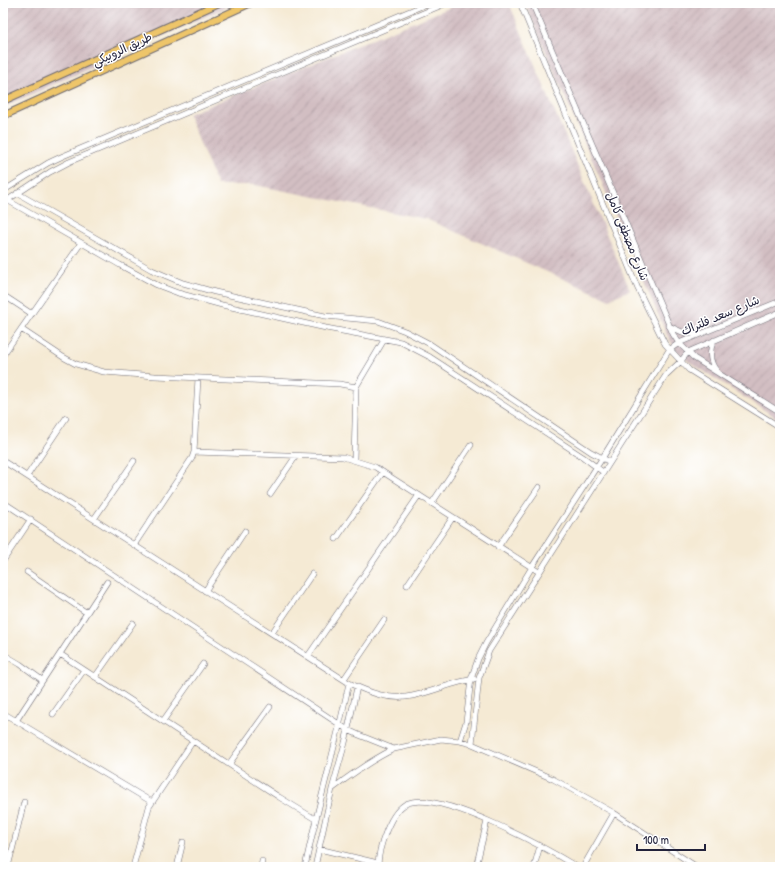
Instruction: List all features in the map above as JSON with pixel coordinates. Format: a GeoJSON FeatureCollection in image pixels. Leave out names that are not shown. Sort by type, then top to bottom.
{"type":"FeatureCollection","features":[{"type":"Feature","properties":{"kind":"main road","name":"طريق الروبيكي"},"geometry":{"type":"LineString","coordinates":[[3,101],[219,3]]}},
{"type":"Feature","properties":{"kind":"main road","name":"طريق الروبيكي"},"geometry":{"type":"LineString","coordinates":[[3,116],[251,3]]}},
{"type":"Feature","properties":{"kind":"street"},"geometry":{"type":"LineString","coordinates":[[3,191],[48,163],[63,156],[428,3]]}},
{"type":"Feature","properties":{"kind":"street"},"geometry":{"type":"LineString","coordinates":[[447,3],[69,162],[50,172],[5,201],[138,275],[178,293],[222,305],[384,340],[401,342],[430,357],[583,457],[603,472]]}},
{"type":"Feature","properties":{"kind":"street","name":"شارع مصطفى كامل"},"geometry":{"type":"LineString","coordinates":[[520,3],[638,289],[659,333],[669,350],[689,370],[780,427]]}},
{"type":"Feature","properties":{"kind":"street","name":"شارع مصطفى كامل"},"geometry":{"type":"LineString","coordinates":[[532,3],[669,326],[679,343],[694,358],[780,412]]}},
{"type":"Feature","properties":{"kind":"street"},"geometry":{"type":"LineString","coordinates":[[17,193],[152,270],[183,283],[215,292],[325,316],[378,322],[405,332],[430,344],[592,452],[610,462]]}},
{"type":"Feature","properties":{"kind":"street"},"geometry":{"type":"LineString","coordinates":[[3,355],[81,243]]}},
{"type":"Feature","properties":{"kind":"street"},"geometry":{"type":"LineString","coordinates":[[3,295],[32,314]]}},
{"type":"Feature","properties":{"kind":"street","name":"شارع سعد فلتراك"},"geometry":{"type":"LineString","coordinates":[[669,350],[679,343],[697,335],[780,301]]}},
{"type":"Feature","properties":{"kind":"street"},"geometry":{"type":"LineString","coordinates":[[752,312],[756,322]]}},
{"type":"Feature","properties":{"kind":"street","name":"شارع سعد فلتراك"},"geometry":{"type":"LineString","coordinates":[[472,744],[479,678],[490,651],[656,388],[666,374],[681,361],[688,352],[780,312]]}},
{"type":"Feature","properties":{"kind":"street"},"geometry":{"type":"LineString","coordinates":[[739,317],[743,327]]}},
{"type":"Feature","properties":{"kind":"street"},"geometry":{"type":"LineString","coordinates":[[669,326],[682,332],[697,335]]}},
{"type":"Feature","properties":{"kind":"street"},"geometry":{"type":"LineString","coordinates":[[21,329],[63,357],[90,369],[118,374],[340,384],[356,388]]}},
{"type":"Feature","properties":{"kind":"street"},"geometry":{"type":"LineString","coordinates":[[354,459],[356,388],[384,340]]}},
{"type":"Feature","properties":{"kind":"street"},"geometry":{"type":"LineString","coordinates":[[714,340],[710,351],[710,357],[715,369],[719,373]]}},
{"type":"Feature","properties":{"kind":"street"},"geometry":{"type":"LineString","coordinates":[[460,741],[466,722],[471,679],[478,659],[486,643],[532,567],[603,458],[669,350]]}},
{"type":"Feature","properties":{"kind":"street"},"geometry":{"type":"LineString","coordinates":[[134,545],[190,463],[194,452],[198,378]]}},
{"type":"Feature","properties":{"kind":"street"},"geometry":{"type":"LineString","coordinates":[[649,384],[656,388]]}},
{"type":"Feature","properties":{"kind":"street"},"geometry":{"type":"LineString","coordinates":[[27,476],[66,418]]}},
{"type":"Feature","properties":{"kind":"street"},"geometry":{"type":"LineString","coordinates":[[432,503],[471,444]]}},
{"type":"Feature","properties":{"kind":"street"},"geometry":{"type":"LineString","coordinates":[[194,452],[343,457],[354,459],[375,467],[539,572]]}},
{"type":"Feature","properties":{"kind":"street"},"geometry":{"type":"LineString","coordinates":[[270,494],[296,456]]}},
{"type":"Feature","properties":{"kind":"street"},"geometry":{"type":"LineString","coordinates":[[3,461],[349,683],[367,692],[396,697],[411,697],[479,678]]}},
{"type":"Feature","properties":{"kind":"street"},"geometry":{"type":"LineString","coordinates":[[94,519],[134,461]]}},
{"type":"Feature","properties":{"kind":"street"},"geometry":{"type":"LineString","coordinates":[[336,539],[383,472]]}},
{"type":"Feature","properties":{"kind":"street"},"geometry":{"type":"LineString","coordinates":[[498,547],[538,487]]}},
{"type":"Feature","properties":{"kind":"street"},"geometry":{"type":"LineString","coordinates":[[308,656],[419,495]]}},
{"type":"Feature","properties":{"kind":"street"},"geometry":{"type":"LineString","coordinates":[[3,502],[31,519],[348,730],[394,749]]}},
{"type":"Feature","properties":{"kind":"street"},"geometry":{"type":"LineString","coordinates":[[407,585],[453,518]]}},
{"type":"Feature","properties":{"kind":"street"},"geometry":{"type":"LineString","coordinates":[[3,561],[31,519]]}},
{"type":"Feature","properties":{"kind":"street"},"geometry":{"type":"LineString","coordinates":[[205,591],[245,531]]}},
{"type":"Feature","properties":{"kind":"street"},"geometry":{"type":"LineString","coordinates":[[27,572],[87,613]]}},
{"type":"Feature","properties":{"kind":"street"},"geometry":{"type":"LineString","coordinates":[[272,633],[312,574]]}},
{"type":"Feature","properties":{"kind":"street"},"geometry":{"type":"LineString","coordinates":[[16,721],[107,582]]}},
{"type":"Feature","properties":{"kind":"street"},"geometry":{"type":"LineString","coordinates":[[344,679],[384,620]]}},
{"type":"Feature","properties":{"kind":"street"},"geometry":{"type":"LineString","coordinates":[[95,677],[133,623]]}},
{"type":"Feature","properties":{"kind":"street"},"geometry":{"type":"LineString","coordinates":[[3,654],[42,680]]}},
{"type":"Feature","properties":{"kind":"street"},"geometry":{"type":"LineString","coordinates":[[60,654],[315,819]]}},
{"type":"Feature","properties":{"kind":"street"},"geometry":{"type":"LineString","coordinates":[[163,721],[203,664]]}},
{"type":"Feature","properties":{"kind":"street"},"geometry":{"type":"LineString","coordinates":[[54,714],[84,670]]}},
{"type":"Feature","properties":{"kind":"street"},"geometry":{"type":"LineString","coordinates":[[305,867],[315,819],[341,725],[349,683]]}},
{"type":"Feature","properties":{"kind":"street"},"geometry":{"type":"LineString","coordinates":[[315,867],[357,687]]}},
{"type":"Feature","properties":{"kind":"street"},"geometry":{"type":"LineString","coordinates":[[230,764],[270,707]]}},
{"type":"Feature","properties":{"kind":"street"},"geometry":{"type":"LineString","coordinates":[[3,713],[152,802]]}},
{"type":"Feature","properties":{"kind":"street"},"geometry":{"type":"LineString","coordinates":[[133,867],[146,817],[152,802],[193,740]]}},
{"type":"Feature","properties":{"kind":"street"},"geometry":{"type":"LineString","coordinates":[[332,789],[360,767],[378,756],[394,749],[440,740],[460,741],[472,744],[553,779],[614,813],[697,867]]}},
{"type":"Feature","properties":{"kind":"street"},"geometry":{"type":"LineString","coordinates":[[8,867],[24,802]]}},
{"type":"Feature","properties":{"kind":"street"},"geometry":{"type":"LineString","coordinates":[[319,848],[378,865],[385,832],[395,816],[403,806],[409,803],[423,802],[460,809],[540,846],[577,867]]}},
{"type":"Feature","properties":{"kind":"street"},"geometry":{"type":"LineString","coordinates":[[583,867],[614,813]]}},
{"type":"Feature","properties":{"kind":"street"},"geometry":{"type":"LineString","coordinates":[[476,867],[487,821]]}},
{"type":"Feature","properties":{"kind":"street"},"geometry":{"type":"LineString","coordinates":[[177,867],[183,842]]}},
{"type":"Feature","properties":{"kind":"street"},"geometry":{"type":"LineString","coordinates":[[534,867],[540,846]]}},
{"type":"Feature","properties":{"kind":"street"},"geometry":{"type":"LineString","coordinates":[[261,867],[262,860]]}},
{"type":"Feature","properties":{"kind":"shaded area"},"geometry":{"type":"Polygon","coordinates":[[[3,3],[236,3],[3,107],[3,3]]]}},
{"type":"Feature","properties":{"kind":"shaded area"},"geometry":{"type":"Polygon","coordinates":[[[461,3],[509,3],[630,290],[609,299],[426,219],[255,185],[217,185],[188,114],[461,3]]]}},
{"type":"Feature","properties":{"kind":"shaded area"},"geometry":{"type":"Polygon","coordinates":[[[525,3],[780,3],[780,420],[688,361],[675,349],[667,335],[525,3]]]}}]}
